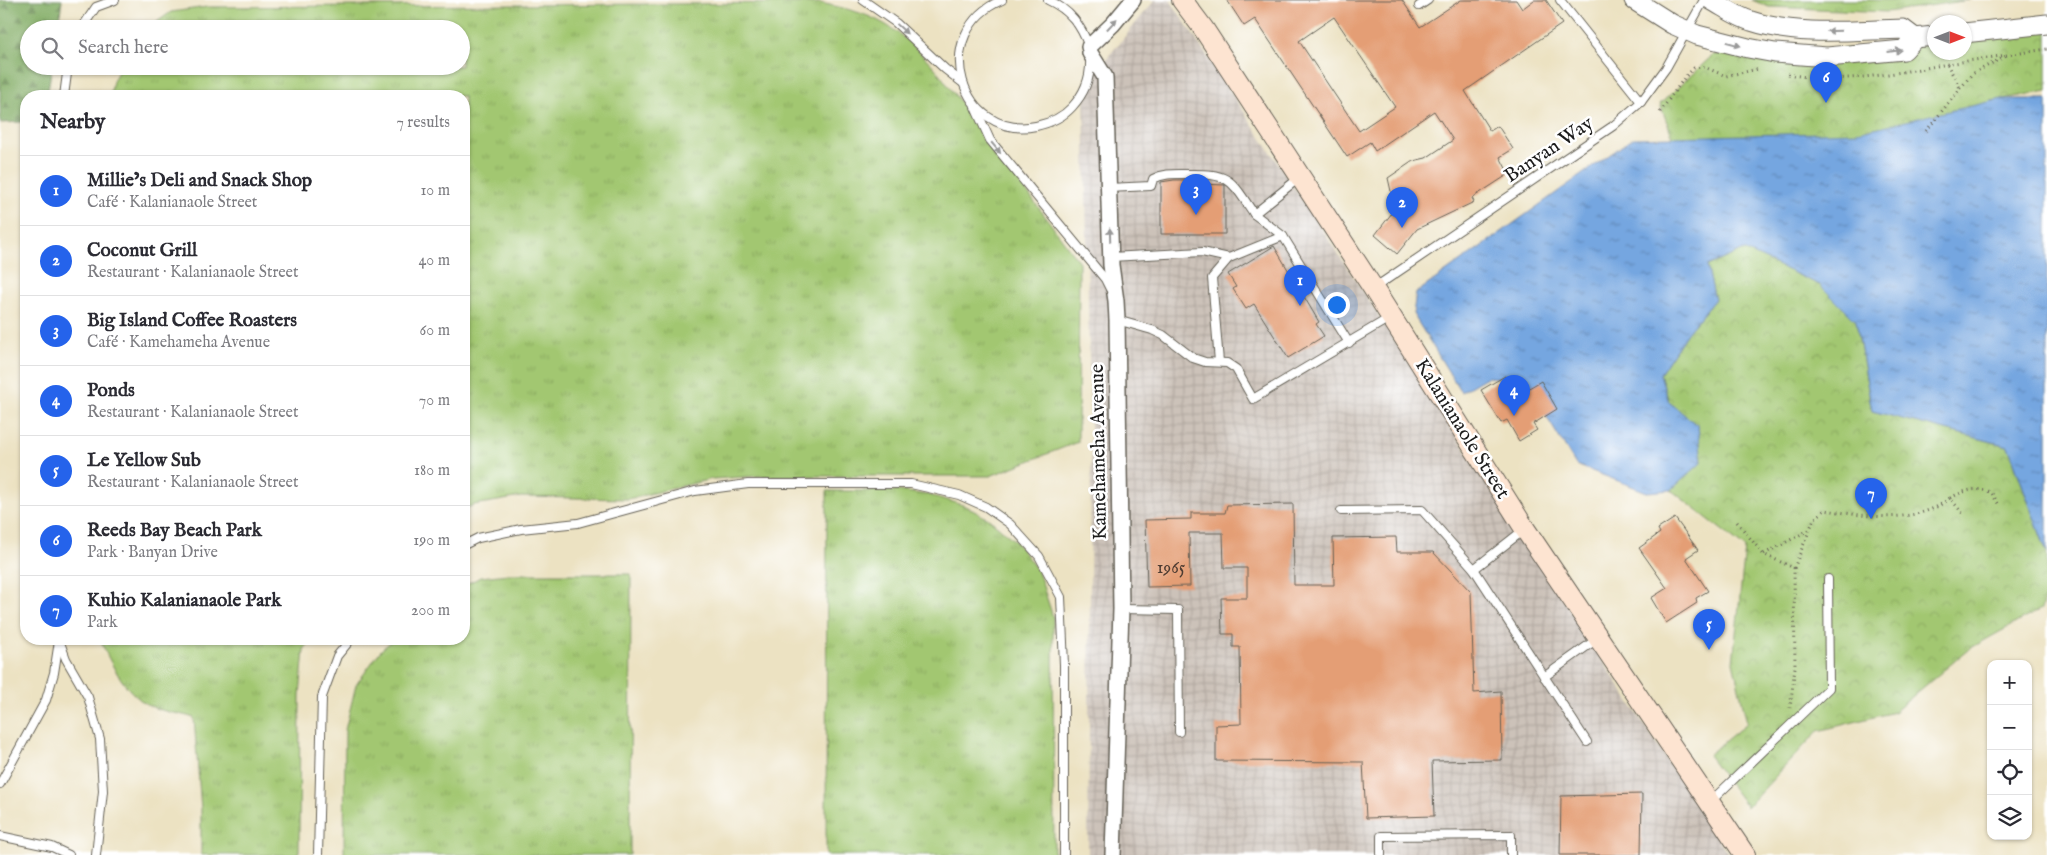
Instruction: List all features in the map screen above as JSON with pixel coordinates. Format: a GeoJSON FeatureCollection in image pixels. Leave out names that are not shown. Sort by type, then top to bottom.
{"type":"FeatureCollection","features":[{"type":"Feature","properties":{"kind":"main road","name":"Kalanianaole Street"},"geometry":{"type":"LineString","coordinates":[[1182,0],[1203,28],[1373,288],[1524,528],[1745,855]]}},
{"type":"Feature","properties":{"kind":"street"},"geometry":{"type":"LineString","coordinates":[[1089,50],[1133,0]]}},
{"type":"Feature","properties":{"kind":"street"},"geometry":{"type":"LineString","coordinates":[[1634,0],[1672,24],[1697,35],[1775,53],[1827,57],[1904,50],[1914,38],[1927,37]]}},
{"type":"Feature","properties":{"kind":"street"},"geometry":{"type":"LineString","coordinates":[[1711,0],[1749,21],[1774,28],[1820,32],[1903,29],[1914,38]]}},
{"type":"Feature","properties":{"kind":"street"},"geometry":{"type":"LineString","coordinates":[[1972,32],[2047,24]]}},
{"type":"Feature","properties":{"kind":"street","name":"Kamehameha Avenue"},"geometry":{"type":"LineString","coordinates":[[1089,50],[1105,78],[1111,257],[1117,320],[1121,608],[1113,855]]}},
{"type":"Feature","properties":{"kind":"lane"},"geometry":{"type":"LineString","coordinates":[[87,20],[96,7],[115,0]]}},
{"type":"Feature","properties":{"kind":"lane"},"geometry":{"type":"LineString","coordinates":[[863,0],[896,23],[963,83]]}},
{"type":"Feature","properties":{"kind":"lane"},"geometry":{"type":"LineString","coordinates":[[1002,0],[978,16],[967,30],[960,48],[959,68],[963,83],[990,140],[1105,279],[1116,301]]}},
{"type":"Feature","properties":{"kind":"lane"},"geometry":{"type":"LineString","coordinates":[[975,105],[990,118],[1008,126],[1028,128],[1047,124],[1065,114],[1079,100],[1087,82],[1090,65],[1089,50],[1083,30],[1072,16],[1059,5],[1048,0]]}},
{"type":"Feature","properties":{"kind":"lane"},"geometry":{"type":"LineString","coordinates":[[1419,6],[1428,0]]}},
{"type":"Feature","properties":{"kind":"lane"},"geometry":{"type":"LineString","coordinates":[[1560,0],[1641,102]]}},
{"type":"Feature","properties":{"kind":"lane","name":"Banyan Way"},"geometry":{"type":"LineString","coordinates":[[1373,288],[1613,126],[1641,102],[1666,68],[1704,0]]}},
{"type":"Feature","properties":{"kind":"lane"},"geometry":{"type":"LineString","coordinates":[[65,90],[67,75]]}},
{"type":"Feature","properties":{"kind":"lane"},"geometry":{"type":"LineString","coordinates":[[1108,188],[1150,186],[1153,179],[1161,175],[1207,174],[1221,176],[1234,185],[1254,214],[1283,236],[1349,343]]}},
{"type":"Feature","properties":{"kind":"lane"},"geometry":{"type":"LineString","coordinates":[[1254,214],[1300,177]]}},
{"type":"Feature","properties":{"kind":"lane"},"geometry":{"type":"LineString","coordinates":[[1219,362],[1212,278],[1229,258],[1283,236]]}},
{"type":"Feature","properties":{"kind":"lane"},"geometry":{"type":"LineString","coordinates":[[1111,257],[1202,252],[1229,258]]}},
{"type":"Feature","properties":{"kind":"lane"},"geometry":{"type":"LineString","coordinates":[[1117,320],[1163,335],[1193,358],[1204,362],[1227,363],[1236,370],[1253,400],[1391,317]]}},
{"type":"Feature","properties":{"kind":"lane"},"geometry":{"type":"LineString","coordinates":[[470,542],[478,538],[521,529],[578,523],[695,491],[748,484],[911,484],[959,495],[986,506],[1010,524],[1039,556],[1061,597],[1064,665],[1064,855]]}},
{"type":"Feature","properties":{"kind":"lane"},"geometry":{"type":"LineString","coordinates":[[1341,511],[1422,510],[1474,569],[1587,742]]}},
{"type":"Feature","properties":{"kind":"lane"},"geometry":{"type":"LineString","coordinates":[[1474,569],[1524,528]]}},
{"type":"Feature","properties":{"kind":"lane"},"geometry":{"type":"LineString","coordinates":[[1710,802],[1829,688],[1828,579]]}},
{"type":"Feature","properties":{"kind":"lane"},"geometry":{"type":"LineString","coordinates":[[1121,608],[1178,610],[1179,732]]}},
{"type":"Feature","properties":{"kind":"lane"},"geometry":{"type":"LineString","coordinates":[[1544,677],[1599,638]]}},
{"type":"Feature","properties":{"kind":"lane"},"geometry":{"type":"LineString","coordinates":[[0,784],[46,700],[54,673],[58,645]]}},
{"type":"Feature","properties":{"kind":"lane"},"geometry":{"type":"LineString","coordinates":[[61,645],[66,659],[88,697],[100,739],[103,791],[96,855]]}},
{"type":"Feature","properties":{"kind":"lane"},"geometry":{"type":"LineString","coordinates":[[318,855],[322,697],[337,656],[346,645]]}},
{"type":"Feature","properties":{"kind":"lane"},"geometry":{"type":"LineString","coordinates":[[0,836],[52,847],[69,855]]}},
{"type":"Feature","properties":{"kind":"lane"},"geometry":{"type":"LineString","coordinates":[[1381,855],[1381,836],[1511,836],[1511,855]]}},
{"type":"Feature","properties":{"kind":"path"},"geometry":{"type":"LineString","coordinates":[[1926,131],[1972,74],[2009,55]]}},
{"type":"Feature","properties":{"kind":"path"},"geometry":{"type":"LineString","coordinates":[[1947,64],[1960,88]]}},
{"type":"Feature","properties":{"kind":"path"},"geometry":{"type":"LineString","coordinates":[[1788,728],[1795,667],[1794,568],[1814,519],[1825,510],[1878,518],[1907,515],[1933,509],[1950,498],[1978,488],[1991,492],[1999,505]]}},
{"type":"Feature","properties":{"kind":"path"},"geometry":{"type":"LineString","coordinates":[[1950,498],[1964,515]]}},
{"type":"Feature","properties":{"kind":"path"},"geometry":{"type":"LineString","coordinates":[[1737,522],[1763,554],[1794,568]]}},
{"type":"Feature","properties":{"kind":"path"},"geometry":{"type":"LineString","coordinates":[[1763,554],[1809,530]]}},
{"type":"Feature","properties":{"kind":"shaded area"},"geometry":{"type":"Polygon","coordinates":[[[1155,0],[1170,0],[1364,293],[1729,855],[1088,855],[1091,463],[1084,86],[1155,0]]]}},
{"type":"Feature","properties":{"kind":"green space"},"geometry":{"type":"Polygon","coordinates":[[[0,0],[62,0],[59,20],[20,20],[20,75],[50,75],[48,90],[20,90],[20,122],[0,123],[0,0]]]}},
{"type":"Feature","properties":{"kind":"green space"},"geometry":{"type":"Polygon","coordinates":[[[1752,0],[1969,0],[1887,12],[1769,7],[1752,0]]]}},
{"type":"Feature","properties":{"kind":"green space"},"geometry":{"type":"Polygon","coordinates":[[[820,3],[871,17],[897,32],[935,68],[1079,262],[1078,442],[990,476],[760,476],[712,479],[628,499],[521,497],[470,507],[470,90],[111,90],[116,75],[470,75],[470,20],[160,20],[171,12],[207,7],[820,3]]]}},
{"type":"Feature","properties":{"kind":"green space"},"geometry":{"type":"Polygon","coordinates":[[[2047,25],[2047,91],[1991,101],[1963,163],[1676,146],[1660,104],[1713,55],[1748,48],[1775,53],[1927,44],[1927,60],[1972,60],[1972,38],[2047,25]]]}},
{"type":"Feature","properties":{"kind":"green space"},"geometry":{"type":"Polygon","coordinates":[[[1744,250],[1820,285],[1856,321],[1872,411],[2008,446],[2047,553],[2047,593],[2041,609],[1969,649],[1894,712],[1818,731],[1747,807],[1708,755],[1747,723],[1733,662],[1745,548],[1671,490],[1702,462],[1698,426],[1669,402],[1660,374],[1687,333],[1715,299],[1707,266],[1744,250]]]}},
{"type":"Feature","properties":{"kind":"green space"},"geometry":{"type":"Polygon","coordinates":[[[827,491],[898,491],[929,495],[963,505],[989,519],[1015,541],[1038,571],[1053,617],[1054,855],[826,855],[827,491]]]}},
{"type":"Feature","properties":{"kind":"green space"},"geometry":{"type":"Polygon","coordinates":[[[508,574],[631,574],[630,855],[344,855],[345,730],[356,685],[381,650],[387,645],[470,645],[470,582],[481,577],[508,574]]]}},
{"type":"Feature","properties":{"kind":"green space"},"geometry":{"type":"Polygon","coordinates":[[[103,645],[307,645],[304,650],[300,695],[299,855],[201,855],[201,809],[194,718],[153,707],[139,699],[119,676],[103,645]]]}},
{"type":"Feature","properties":{"kind":"water"},"geometry":{"type":"Polygon","coordinates":[[[2002,99],[2047,99],[2047,553],[2008,446],[1872,411],[1856,321],[1820,285],[1744,250],[1707,266],[1715,299],[1687,333],[1660,374],[1669,402],[1698,426],[1702,462],[1671,490],[1647,492],[1576,465],[1524,380],[1487,377],[1461,392],[1413,314],[1416,293],[1633,138],[1857,132],[2002,99]]]}},
{"type":"Feature","properties":{"kind":"building"},"geometry":{"type":"Polygon","coordinates":[[[1227,0],[1402,0],[1420,27],[1461,0],[1516,0],[1522,9],[1534,0],[1546,0],[1562,24],[1465,91],[1490,131],[1498,126],[1513,149],[1500,157],[1509,174],[1472,198],[1474,202],[1417,229],[1397,254],[1375,235],[1395,209],[1388,178],[1413,161],[1426,158],[1453,140],[1434,111],[1375,151],[1370,142],[1347,157],[1255,19],[1244,26],[1227,0]],[[1334,17],[1299,41],[1359,131],[1395,107],[1334,17]]]}},
{"type":"Feature","properties":{"kind":"building"},"geometry":{"type":"Polygon","coordinates":[[[1201,180],[1201,184],[1225,185],[1225,234],[1161,234],[1161,182],[1201,180]]]}},
{"type":"Feature","properties":{"kind":"building"},"geometry":{"type":"Polygon","coordinates":[[[1274,246],[1319,322],[1316,324],[1324,336],[1288,358],[1254,304],[1246,309],[1233,289],[1236,287],[1228,274],[1274,246]]]}},
{"type":"Feature","properties":{"kind":"building"},"geometry":{"type":"Polygon","coordinates":[[[1505,376],[1517,395],[1541,381],[1557,409],[1533,424],[1537,430],[1519,441],[1507,420],[1501,423],[1481,390],[1505,376]]]}},
{"type":"Feature","properties":{"kind":"building"},"geometry":{"type":"Polygon","coordinates":[[[1293,504],[1294,585],[1334,585],[1333,538],[1396,537],[1397,552],[1433,552],[1471,592],[1474,693],[1501,691],[1502,760],[1432,761],[1434,816],[1366,818],[1363,762],[1216,761],[1216,725],[1241,724],[1240,647],[1233,647],[1233,634],[1222,634],[1221,598],[1247,598],[1247,568],[1224,568],[1223,533],[1189,533],[1190,586],[1147,587],[1145,520],[1191,519],[1191,513],[1225,513],[1227,505],[1293,504]]]}},
{"type":"Feature","properties":{"kind":"building"},"geometry":{"type":"Polygon","coordinates":[[[1675,518],[1698,550],[1686,558],[1708,591],[1696,598],[1697,603],[1666,623],[1651,598],[1667,588],[1639,548],[1660,533],[1658,529],[1675,518]]]}},
{"type":"Feature","properties":{"kind":"building"},"geometry":{"type":"Polygon","coordinates":[[[1642,794],[1641,855],[1560,855],[1561,796],[1642,794]]]}},
{"type":"Feature","properties":{"kind":"place","name":"Reeds Bay Beach Park"},"geometry":{"type":"Point","coordinates":[1826,103]}},
{"type":"Feature","properties":{"kind":"place","name":"Big Island Coffee Roasters"},"geometry":{"type":"Point","coordinates":[1196,215]}},
{"type":"Feature","properties":{"kind":"place","name":"Coconut Grill"},"geometry":{"type":"Point","coordinates":[1402,228]}},
{"type":"Feature","properties":{"kind":"place","name":"Millie’s Deli and Snack Shop"},"geometry":{"type":"Point","coordinates":[1300,306]}},
{"type":"Feature","properties":{"kind":"place","name":"Ponds"},"geometry":{"type":"Point","coordinates":[1514,416]}},
{"type":"Feature","properties":{"kind":"place","name":"Kuhio Kalanianaole Park"},"geometry":{"type":"Point","coordinates":[1871,519]}},
{"type":"Feature","properties":{"kind":"place","name":"Le Yellow Sub"},"geometry":{"type":"Point","coordinates":[1709,650]}}]}
